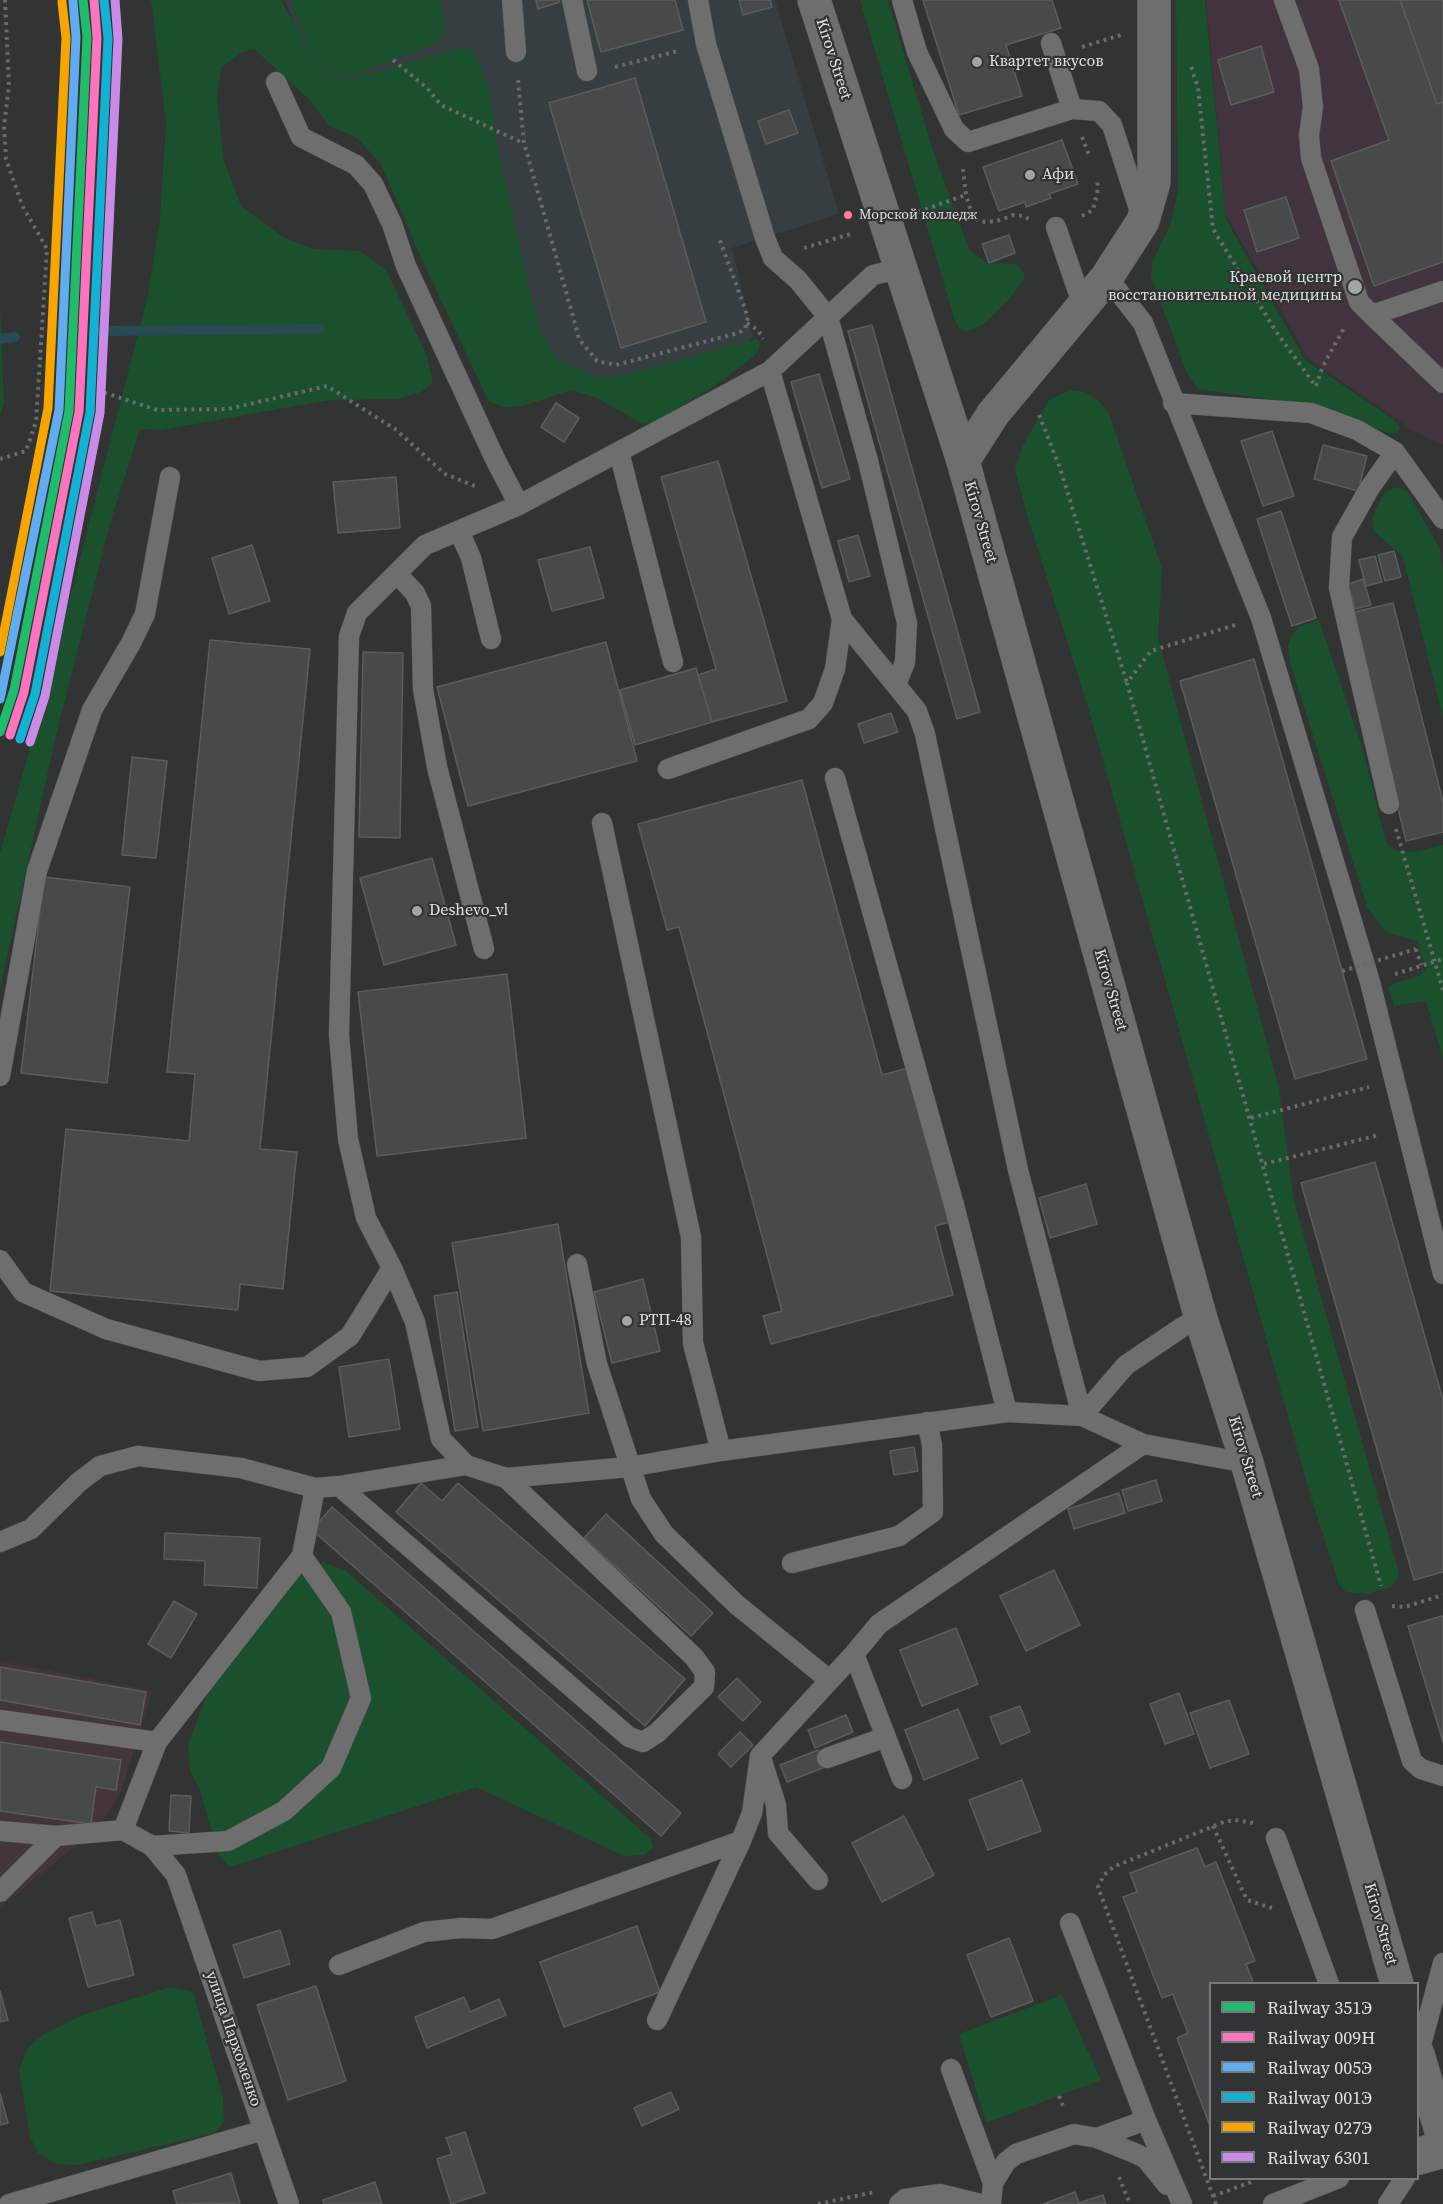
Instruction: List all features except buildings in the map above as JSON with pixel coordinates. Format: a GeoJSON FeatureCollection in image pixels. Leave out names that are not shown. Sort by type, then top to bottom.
{"type":"FeatureCollection","features":[{"type":"Feature","properties":{"kind":"street","name":"Kirov Street"},"geometry":{"type":"LineString","coordinates":[[814,0],[903,268],[963,461],[1202,1319],[1247,1463],[1397,1982]]}},
{"type":"Feature","properties":{"kind":"street"},"geometry":{"type":"LineString","coordinates":[[963,461],[993,414],[1107,277],[1143,221],[1154,182],[1148,14]]}},
{"type":"Feature","properties":{"kind":"street"},"geometry":{"type":"LineString","coordinates":[[1419,2058],[1443,2138]]}},
{"type":"Feature","properties":{"kind":"lane"},"geometry":{"type":"LineString","coordinates":[[512,0],[516,52]]}},
{"type":"Feature","properties":{"kind":"lane"},"geometry":{"type":"LineString","coordinates":[[572,0],[587,71]]}},
{"type":"Feature","properties":{"kind":"lane"},"geometry":{"type":"LineString","coordinates":[[698,0],[706,44],[773,258],[798,280],[828,317],[868,461],[907,623],[905,662],[896,685]]}},
{"type":"Feature","properties":{"kind":"lane"},"geometry":{"type":"LineString","coordinates":[[902,0],[917,52],[954,129],[968,142],[1072,109],[1100,111],[1112,125],[1143,221]]}},
{"type":"Feature","properties":{"kind":"lane"},"geometry":{"type":"LineString","coordinates":[[1284,0],[1309,69],[1313,107],[1309,135],[1311,158],[1366,308],[1443,383]]}},
{"type":"Feature","properties":{"kind":"lane"},"geometry":{"type":"LineString","coordinates":[[1051,43],[1072,109]]}},
{"type":"Feature","properties":{"kind":"lane"},"geometry":{"type":"LineString","coordinates":[[276,82],[301,137],[356,165],[373,184],[392,224],[406,267],[495,459],[519,505]]}},
{"type":"Feature","properties":{"kind":"lane"},"geometry":{"type":"LineString","coordinates":[[1056,227],[1083,306]]}},
{"type":"Feature","properties":{"kind":"lane"},"geometry":{"type":"LineString","coordinates":[[466,1465],[441,1439],[415,1322],[392,1268],[366,1218],[348,1139],[339,1035],[349,636],[357,613],[398,575],[425,545],[519,505],[770,371],[873,275],[903,268]]}},
{"type":"Feature","properties":{"kind":"lane"},"geometry":{"type":"LineString","coordinates":[[1107,277],[1143,323],[1261,618],[1370,982],[1443,1274]]}},
{"type":"Feature","properties":{"kind":"lane"},"geometry":{"type":"LineString","coordinates":[[1366,308],[1443,291]]}},
{"type":"Feature","properties":{"kind":"lane"},"geometry":{"type":"LineString","coordinates":[[770,371],[842,619],[917,711],[925,734],[1018,1170],[1083,1416]]}},
{"type":"Feature","properties":{"kind":"lane"},"geometry":{"type":"LineString","coordinates":[[1173,402],[1311,413],[1357,430],[1395,452],[1443,519]]}},
{"type":"Feature","properties":{"kind":"lane"},"geometry":{"type":"LineString","coordinates":[[619,452],[673,662]]}},
{"type":"Feature","properties":{"kind":"lane"},"geometry":{"type":"LineString","coordinates":[[1389,804],[1339,588],[1342,537],[1369,489],[1395,452]]}},
{"type":"Feature","properties":{"kind":"lane"},"geometry":{"type":"LineString","coordinates":[[0,1076],[37,871],[92,710],[145,614],[170,477]]}},
{"type":"Feature","properties":{"kind":"lane"},"geometry":{"type":"LineString","coordinates":[[459,531],[471,558],[491,639]]}},
{"type":"Feature","properties":{"kind":"lane"},"geometry":{"type":"LineString","coordinates":[[398,575],[415,592],[421,606],[423,690],[437,767],[484,949]]}},
{"type":"Feature","properties":{"kind":"lane"},"geometry":{"type":"LineString","coordinates":[[668,769],[809,718],[823,703],[835,669],[842,619]]}},
{"type":"Feature","properties":{"kind":"lane"},"geometry":{"type":"LineString","coordinates":[[835,778],[957,1216],[1007,1412]]}},
{"type":"Feature","properties":{"kind":"lane"},"geometry":{"type":"LineString","coordinates":[[602,823],[692,1237],[693,1343],[721,1451]]}},
{"type":"Feature","properties":{"kind":"lane"},"geometry":{"type":"LineString","coordinates":[[0,1260],[23,1292],[106,1329],[259,1371],[306,1367],[350,1336],[392,1268]]}},
{"type":"Feature","properties":{"kind":"lane"},"geometry":{"type":"LineString","coordinates":[[577,1264],[597,1364],[641,1499],[664,1534],[736,1604],[828,1679]]}},
{"type":"Feature","properties":{"kind":"lane"},"geometry":{"type":"LineString","coordinates":[[1083,1416],[1126,1365],[1184,1326],[1202,1319]]}},
{"type":"Feature","properties":{"kind":"lane"},"geometry":{"type":"LineString","coordinates":[[0,1542],[31,1529],[79,1482],[100,1466],[138,1456],[241,1468],[315,1488],[466,1465],[506,1478],[629,1467],[721,1451],[1007,1412],[1083,1416],[1143,1444],[1247,1463]]}},
{"type":"Feature","properties":{"kind":"lane"},"geometry":{"type":"LineString","coordinates":[[792,1563],[899,1536],[933,1512],[932,1445],[927,1422]]}},
{"type":"Feature","properties":{"kind":"lane"},"geometry":{"type":"LineString","coordinates":[[657,2020],[752,1813],[760,1756],[879,1624],[1143,1444]]}},
{"type":"Feature","properties":{"kind":"lane"},"geometry":{"type":"LineString","coordinates":[[339,1486],[629,1737],[643,1742],[657,1733],[704,1687],[705,1672],[694,1658],[506,1478]]}},
{"type":"Feature","properties":{"kind":"lane"},"geometry":{"type":"LineString","coordinates":[[123,1830],[157,1742],[302,1556],[315,1488]]}},
{"type":"Feature","properties":{"kind":"lane"},"geometry":{"type":"LineString","coordinates":[[0,1830],[56,1836],[123,1830],[152,1846],[228,1841],[284,1811],[332,1768],[361,1698],[341,1612],[302,1556]]}},
{"type":"Feature","properties":{"kind":"lane"},"geometry":{"type":"LineString","coordinates":[[1365,1610],[1412,1761],[1421,1769],[1443,1776]]}},
{"type":"Feature","properties":{"kind":"lane"},"geometry":{"type":"LineString","coordinates":[[854,1654],[902,1779]]}},
{"type":"Feature","properties":{"kind":"lane"},"geometry":{"type":"LineString","coordinates":[[0,1720],[157,1742]]}},
{"type":"Feature","properties":{"kind":"lane"},"geometry":{"type":"LineString","coordinates":[[827,1758],[886,1737]]}},
{"type":"Feature","properties":{"kind":"lane"},"geometry":{"type":"LineString","coordinates":[[760,1756],[776,1805],[778,1833],[818,1880]]}},
{"type":"Feature","properties":{"kind":"lane"},"geometry":{"type":"LineString","coordinates":[[0,1892],[56,1836]]}},
{"type":"Feature","properties":{"kind":"lane"},"geometry":{"type":"LineString","coordinates":[[1276,1838],[1329,1982]]}},
{"type":"Feature","properties":{"kind":"lane"},"geometry":{"type":"LineString","coordinates":[[339,1965],[423,1932],[460,1928],[492,1929],[741,1841]]}},
{"type":"Feature","properties":{"kind":"lane","name":"улица Пархоменко"},"geometry":{"type":"LineString","coordinates":[[152,1846],[176,1875],[290,2204]]}},
{"type":"Feature","properties":{"kind":"lane"},"geometry":{"type":"LineString","coordinates":[[1070,1923],[1146,2120],[1182,2204]]}},
{"type":"Feature","properties":{"kind":"lane"},"geometry":{"type":"LineString","coordinates":[[1419,2051],[1443,1963]]}},
{"type":"Feature","properties":{"kind":"lane"},"geometry":{"type":"LineString","coordinates":[[951,2069],[993,2183],[991,2204]]}},
{"type":"Feature","properties":{"kind":"lane"},"geometry":{"type":"LineString","coordinates":[[1097,2138],[1146,2120]]}},
{"type":"Feature","properties":{"kind":"lane"},"geometry":{"type":"LineString","coordinates":[[9,2204],[264,2130]]}},
{"type":"Feature","properties":{"kind":"lane"},"geometry":{"type":"LineString","coordinates":[[993,2183],[1006,2162],[1016,2154],[1074,2134],[1097,2138],[1146,2159],[1182,2204]]}},
{"type":"Feature","properties":{"kind":"lane"},"geometry":{"type":"LineString","coordinates":[[1419,2148],[1443,2138]]}},
{"type":"Feature","properties":{"kind":"lane"},"geometry":{"type":"LineString","coordinates":[[1419,2165],[1443,2158]]}},
{"type":"Feature","properties":{"kind":"lane"},"geometry":{"type":"LineString","coordinates":[[1273,2204],[1334,2180]]}},
{"type":"Feature","properties":{"kind":"lane"},"geometry":{"type":"LineString","coordinates":[[1388,2204],[1403,2180]]}},
{"type":"Feature","properties":{"kind":"lane"},"geometry":{"type":"LineString","coordinates":[[899,2204],[905,2199],[940,2193],[981,2204]]}},
{"type":"Feature","properties":{"kind":"path"},"geometry":{"type":"LineString","coordinates":[[0,459],[26,451],[36,422],[47,249],[22,205],[6,159],[4,126],[9,87],[9,50],[5,0]]}},
{"type":"Feature","properties":{"kind":"path"},"geometry":{"type":"LineString","coordinates":[[1096,42],[1148,14],[1174,38],[1191,68],[1198,88],[1214,229],[1275,330],[1316,386]]}},
{"type":"Feature","properties":{"kind":"path"},"geometry":{"type":"LineString","coordinates":[[587,71],[622,66],[706,44]]}},
{"type":"Feature","properties":{"kind":"path"},"geometry":{"type":"LineString","coordinates":[[516,52],[524,143],[579,339],[597,361],[616,365],[738,333],[745,329],[748,317],[719,238]]}},
{"type":"Feature","properties":{"kind":"path"},"geometry":{"type":"LineString","coordinates":[[393,60],[427,88],[441,105],[524,143]]}},
{"type":"Feature","properties":{"kind":"path"},"geometry":{"type":"LineString","coordinates":[[1072,109],[1092,162]]}},
{"type":"Feature","properties":{"kind":"path"},"geometry":{"type":"LineString","coordinates":[[0,162],[6,159]]}},
{"type":"Feature","properties":{"kind":"path"},"geometry":{"type":"LineString","coordinates":[[920,211],[966,195],[974,217],[979,222],[997,221],[1014,215],[1024,216],[1040,229],[1056,227],[1094,210],[1098,189],[1095,173]]}},
{"type":"Feature","properties":{"kind":"path"},"geometry":{"type":"LineString","coordinates":[[773,258],[887,222]]}},
{"type":"Feature","properties":{"kind":"path"},"geometry":{"type":"LineString","coordinates":[[1323,366],[1366,308]]}},
{"type":"Feature","properties":{"kind":"path"},"geometry":{"type":"LineString","coordinates":[[1024,378],[1060,468],[1127,683],[1383,1593]]}},
{"type":"Feature","properties":{"kind":"path"},"geometry":{"type":"LineString","coordinates":[[90,388],[157,410],[228,409],[327,386],[395,429],[446,474],[519,505]]}},
{"type":"Feature","properties":{"kind":"path"},"geometry":{"type":"LineString","coordinates":[[1127,683],[1151,651],[1235,625]]}},
{"type":"Feature","properties":{"kind":"path"},"geometry":{"type":"LineString","coordinates":[[1389,804],[1443,990]]}},
{"type":"Feature","properties":{"kind":"path"},"geometry":{"type":"LineString","coordinates":[[1342,971],[1416,949],[1421,965],[1443,959]]}},
{"type":"Feature","properties":{"kind":"path"},"geometry":{"type":"LineString","coordinates":[[1251,1118],[1393,1081]]}},
{"type":"Feature","properties":{"kind":"path"},"geometry":{"type":"LineString","coordinates":[[1263,1164],[1406,1128]]}},
{"type":"Feature","properties":{"kind":"path"},"geometry":{"type":"LineString","coordinates":[[1386,1604],[1405,1606],[1443,1595]]}},
{"type":"Feature","properties":{"kind":"path"},"geometry":{"type":"LineString","coordinates":[[1216,2204],[1098,1887],[1104,1875],[1113,1867],[1224,1822],[1248,1821],[1263,1827],[1276,1838]]}},
{"type":"Feature","properties":{"kind":"path"},"geometry":{"type":"LineString","coordinates":[[1116,2170],[1130,2204]]}},
{"type":"Feature","properties":{"kind":"path"},"geometry":{"type":"LineString","coordinates":[[1213,2196],[1255,2180]]}},
{"type":"Feature","properties":{"kind":"shaded area"},"geometry":{"type":"Polygon","coordinates":[[[285,0],[775,0],[839,214],[732,248],[753,336],[741,351],[594,396],[572,383],[409,190],[306,55],[285,0]]]}},
{"type":"Feature","properties":{"kind":"shaded area","name":"Краевой центр восстановительной медицины"},"geometry":{"type":"Polygon","coordinates":[[[1206,0],[1443,0],[1443,445],[1412,430],[1309,359],[1226,215],[1206,0]]]}},
{"type":"Feature","properties":{"kind":"shaded area"},"geometry":{"type":"Polygon","coordinates":[[[0,1661],[152,1691],[122,1790],[100,1826],[0,1907],[0,1661]]]}},
{"type":"Feature","properties":{"kind":"green space"},"geometry":{"type":"Polygon","coordinates":[[[151,0],[281,0],[324,73],[338,79],[362,76],[466,46],[477,57],[490,91],[499,156],[531,296],[543,336],[559,360],[596,377],[613,378],[756,339],[760,341],[759,349],[754,356],[716,385],[656,422],[643,424],[597,398],[571,390],[523,406],[505,407],[489,402],[418,251],[381,164],[357,138],[328,125],[310,100],[254,49],[242,52],[221,68],[217,98],[224,161],[241,206],[283,237],[313,249],[360,251],[386,270],[427,356],[433,383],[421,392],[397,399],[330,400],[161,430],[140,429],[111,520],[57,731],[0,988],[0,853],[41,710],[148,295],[160,219],[166,123],[151,0]]]}},
{"type":"Feature","properties":{"kind":"green space"},"geometry":{"type":"Polygon","coordinates":[[[290,0],[439,0],[445,24],[442,37],[435,44],[361,72],[338,77],[325,71],[310,51],[290,0]]]}},
{"type":"Feature","properties":{"kind":"green space"},"geometry":{"type":"Polygon","coordinates":[[[860,0],[888,0],[933,151],[970,251],[987,263],[1016,264],[1024,273],[1024,279],[1011,297],[984,324],[972,330],[965,331],[959,328],[955,321],[860,0]]]}},
{"type":"Feature","properties":{"kind":"green space"},"geometry":{"type":"Polygon","coordinates":[[[1176,0],[1205,0],[1226,219],[1305,360],[1392,418],[1400,428],[1397,433],[1391,434],[1320,407],[1198,389],[1187,373],[1151,277],[1152,263],[1170,225],[1178,192],[1176,0]]]}},
{"type":"Feature","properties":{"kind":"green space"},"geometry":{"type":"Polygon","coordinates":[[[0,306],[4,403],[0,416],[0,306]]]}},
{"type":"Feature","properties":{"kind":"green space"},"geometry":{"type":"Polygon","coordinates":[[[1071,390],[1085,392],[1101,403],[1109,414],[1162,568],[1158,638],[1279,1088],[1294,1201],[1398,1569],[1398,1578],[1391,1587],[1367,1594],[1346,1592],[1339,1584],[1310,1494],[1088,707],[1015,470],[1022,447],[1049,400],[1071,390]]]}},
{"type":"Feature","properties":{"kind":"green space"},"geometry":{"type":"Polygon","coordinates":[[[1396,487],[1407,491],[1440,549],[1443,572],[1443,718],[1403,557],[1374,531],[1372,519],[1377,506],[1386,492],[1396,487]]]}},
{"type":"Feature","properties":{"kind":"green space"},"geometry":{"type":"Polygon","coordinates":[[[1319,620],[1363,750],[1386,843],[1394,850],[1415,852],[1443,845],[1443,1058],[1426,1001],[1394,1006],[1389,988],[1392,984],[1419,976],[1426,969],[1417,941],[1386,932],[1368,909],[1290,663],[1288,646],[1292,635],[1300,626],[1319,620]]]}},
{"type":"Feature","properties":{"kind":"green space"},"geometry":{"type":"Polygon","coordinates":[[[323,1562],[345,1570],[651,1839],[653,1848],[644,1855],[624,1856],[476,1787],[230,1867],[218,1854],[200,1790],[190,1771],[188,1745],[209,1689],[304,1570],[323,1562]]]}},
{"type":"Feature","properties":{"kind":"green space"},"geometry":{"type":"Polygon","coordinates":[[[170,1987],[193,1992],[223,2098],[224,2122],[214,2133],[78,2165],[56,2164],[38,2153],[30,2137],[19,2070],[27,2049],[44,2034],[80,2016],[170,1987]]]}},
{"type":"Feature","properties":{"kind":"green space"},"geometry":{"type":"Polygon","coordinates":[[[1062,1995],[1101,2080],[986,2123],[959,2034],[1062,1995]]]}},
{"type":"Feature","properties":{"kind":"waterway"},"geometry":{"type":"LineString","coordinates":[[101,331],[319,329]]}},
{"type":"Feature","properties":{"kind":"waterway"},"geometry":{"type":"LineString","coordinates":[[0,339],[15,337]]}},
{"type":"Feature","properties":{"kind":"rail line","name":"351Э"},"geometry":{"type":"LineString","coordinates":[[0,732],[14,690],[69,411],[87,37],[83,0]]}},
{"type":"Feature","properties":{"kind":"rail line","name":"009Н"},"geometry":{"type":"LineString","coordinates":[[10,735],[24,692],[79,412],[97,38],[94,0]]}},
{"type":"Feature","properties":{"kind":"rail line","name":"001Э"},"geometry":{"type":"LineString","coordinates":[[20,739],[35,694],[90,412],[108,38],[104,0]]}},
{"type":"Feature","properties":{"kind":"rail line","name":"6301"},"geometry":{"type":"LineString","coordinates":[[30,742],[45,696],[100,413],[118,39],[115,0]]}},
{"type":"Feature","properties":{"kind":"rail line","name":"005Э"},"geometry":{"type":"LineString","coordinates":[[0,699],[59,410],[76,37],[73,1]]}},
{"type":"Feature","properties":{"kind":"rail line","name":"027Э"},"geometry":{"type":"LineString","coordinates":[[0,652],[48,408],[66,38],[62,2]]}},
{"type":"Feature","properties":{"kind":"place","name":"Квартет вкусов"},"geometry":{"type":"Point","coordinates":[977,62]}},
{"type":"Feature","properties":{"kind":"place","name":"Афи"},"geometry":{"type":"Point","coordinates":[1030,175]}},
{"type":"Feature","properties":{"kind":"place","name":"Морской колледж"},"geometry":{"type":"Point","coordinates":[848,215]}},
{"type":"Feature","properties":{"kind":"place","name":"Краевой центр восстановительной медицины"},"geometry":{"type":"Point","coordinates":[1355,287]}},
{"type":"Feature","properties":{"kind":"place","name":"Deshevo_vl"},"geometry":{"type":"Point","coordinates":[417,911]}},
{"type":"Feature","properties":{"kind":"place","name":"РТП-48"},"geometry":{"type":"Point","coordinates":[627,1321]}}]}
